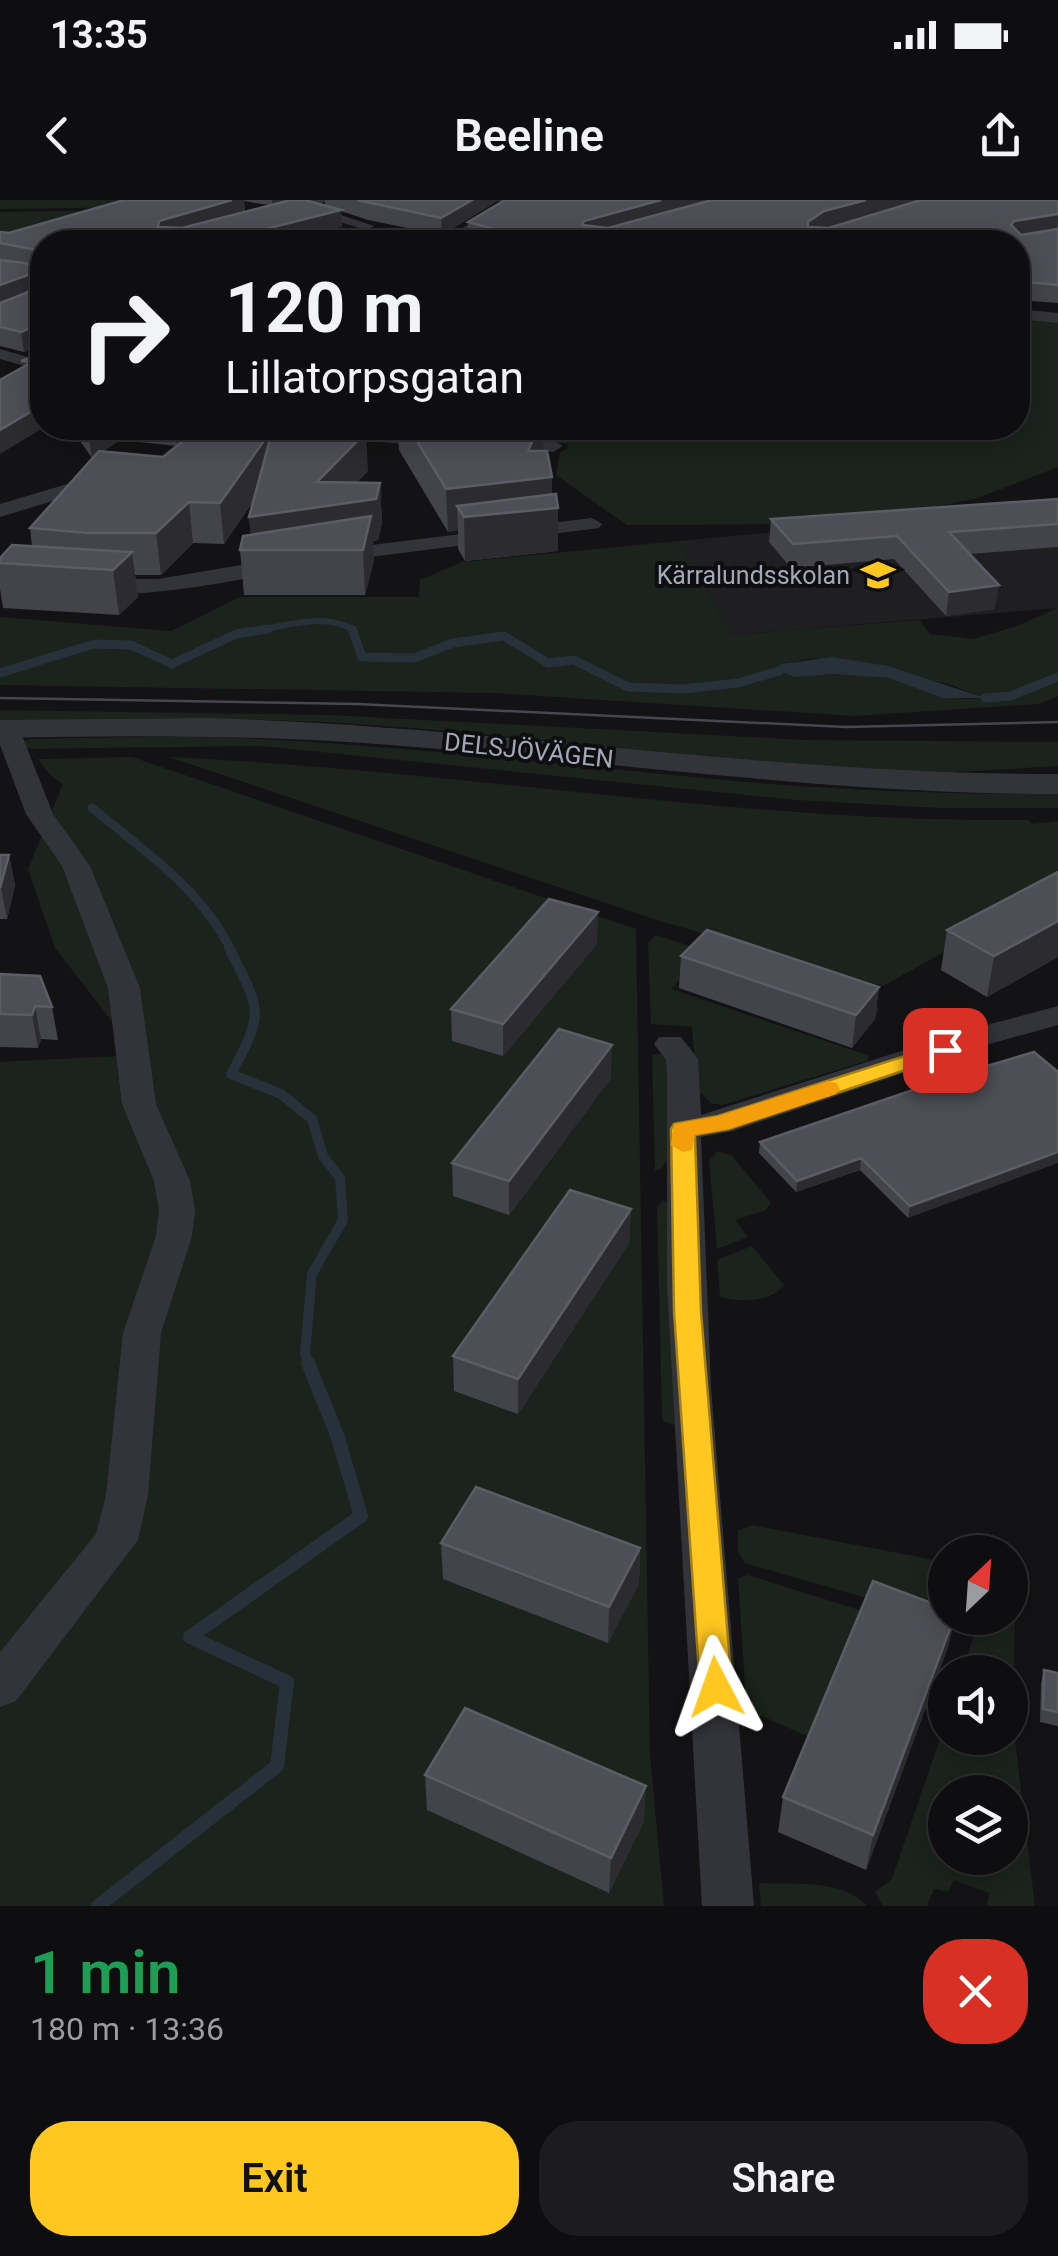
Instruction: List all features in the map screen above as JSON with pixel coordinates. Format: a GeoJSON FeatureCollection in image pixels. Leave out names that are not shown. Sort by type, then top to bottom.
{"type":"FeatureCollection","features":[{"type":"Feature","properties":{"kind":"street"},"geometry":{"type":"LineString","coordinates":[[264,212],[322,200]]}},
{"type":"Feature","properties":{"kind":"street"},"geometry":{"type":"LineString","coordinates":[[468,230],[504,208],[540,200]]}},
{"type":"Feature","properties":{"kind":"street"},"geometry":{"type":"LineString","coordinates":[[298,206],[367,226]]}},
{"type":"Feature","properties":{"kind":"street"},"geometry":{"type":"LineString","coordinates":[[1030,315],[1058,318]]}},
{"type":"Feature","properties":{"kind":"street"},"geometry":{"type":"LineString","coordinates":[[0,354],[30,363]]}},
{"type":"Feature","properties":{"kind":"street"},"geometry":{"type":"LineString","coordinates":[[400,440],[554,446]]}},
{"type":"Feature","properties":{"kind":"street"},"geometry":{"type":"LineString","coordinates":[[0,511],[128,472]]}},
{"type":"Feature","properties":{"kind":"street"},"geometry":{"type":"LineString","coordinates":[[72,585],[174,584],[318,557],[592,524]]}},
{"type":"Feature","properties":{"kind":"street","name":"DELSJÖVÄGEN"},"geometry":{"type":"LineString","coordinates":[[3,729],[183,727],[318,731],[780,774],[928,784],[1058,784]]}},
{"type":"Feature","properties":{"kind":"street"},"geometry":{"type":"LineString","coordinates":[[0,1687],[116,1540],[127,1495],[142,1333],[174,1236],[177,1210],[172,1181],[139,1104],[126,1000],[118,970],[76,866],[40,814],[3,729]]}},
{"type":"Feature","properties":{"kind":"street"},"geometry":{"type":"LineString","coordinates":[[683,1129],[721,1123],[975,1038],[1058,1015]]}},
{"type":"Feature","properties":{"kind":"street"},"geometry":{"type":"LineString","coordinates":[[670,1044],[682,1059],[688,1312],[728,1906]]}},
{"type":"Feature","properties":{"kind":"shaded area"},"geometry":{"type":"Polygon","coordinates":[[[0,200],[149,200],[135,207],[0,209],[0,200]]]}},
{"type":"Feature","properties":{"kind":"shaded area"},"geometry":{"type":"Polygon","coordinates":[[[131,211],[65,230],[30,230],[30,244],[0,256],[0,212],[131,211]]]}},
{"type":"Feature","properties":{"kind":"shaded area"},"geometry":{"type":"Polygon","coordinates":[[[1030,318],[1058,321],[1058,467],[975,499],[841,524],[627,525],[556,475],[560,452],[568,448],[567,444],[521,440],[1030,440],[1030,318]]]}},
{"type":"Feature","properties":{"kind":"shaded area","name":"Kärralundsskolan"},"geometry":{"type":"Polygon","coordinates":[[[1029,508],[1058,510],[1058,608],[732,635],[679,541],[1029,508]]]}},
{"type":"Feature","properties":{"kind":"shaded area"},"geometry":{"type":"Polygon","coordinates":[[[679,541],[732,635],[919,620],[930,634],[973,639],[1058,608],[1058,696],[1039,704],[854,716],[494,693],[0,685],[0,617],[171,631],[240,597],[419,597],[420,580],[462,562],[679,541]],[[814,658],[781,664],[795,676],[879,676],[954,698],[983,698],[949,684],[814,658]]]}},
{"type":"Feature","properties":{"kind":"shaded area"},"geometry":{"type":"Polygon","coordinates":[[[832,657],[888,666],[985,698],[943,698],[889,678],[834,674],[795,677],[779,671],[781,664],[832,657]]]}},
{"type":"Feature","properties":{"kind":"shaded area"},"geometry":{"type":"Polygon","coordinates":[[[0,710],[330,715],[806,740],[1058,742],[1058,766],[900,772],[325,722],[186,718],[0,721],[0,710]]]}},
{"type":"Feature","properties":{"kind":"shaded area"},"geometry":{"type":"Polygon","coordinates":[[[180,736],[394,748],[825,788],[1058,794],[1058,808],[940,808],[797,800],[261,746],[18,749],[20,742],[31,739],[180,736]]]}},
{"type":"Feature","properties":{"kind":"shaded area"},"geometry":{"type":"Polygon","coordinates":[[[132,757],[636,929],[650,1754],[664,1906],[0,1906],[0,1062],[138,1055],[55,948],[28,869],[63,784],[38,759],[132,757]]]}},
{"type":"Feature","properties":{"kind":"shaded area"},"geometry":{"type":"Polygon","coordinates":[[[169,757],[814,813],[1029,820],[1032,824],[1058,821],[1058,896],[1021,909],[883,986],[657,920],[169,757]]]}},
{"type":"Feature","properties":{"kind":"shaded area"},"geometry":{"type":"Polygon","coordinates":[[[656,935],[879,1008],[876,1016],[701,958],[671,989],[870,1056],[867,1061],[722,1105],[710,1103],[697,1089],[692,1027],[651,1024],[648,943],[656,935]]]}},
{"type":"Feature","properties":{"kind":"shaded area"},"geometry":{"type":"Polygon","coordinates":[[[652,1055],[669,1056],[671,1155],[655,1171],[652,1055]]]}},
{"type":"Feature","properties":{"kind":"shaded area"},"geometry":{"type":"Polygon","coordinates":[[[717,1151],[732,1156],[771,1203],[766,1210],[735,1220],[748,1237],[717,1249],[709,1161],[717,1151]]]}},
{"type":"Feature","properties":{"kind":"shaded area"},"geometry":{"type":"Polygon","coordinates":[[[664,1200],[668,1203],[680,1427],[663,1421],[662,1416],[657,1206],[664,1200]]]}},
{"type":"Feature","properties":{"kind":"shaded area"},"geometry":{"type":"Polygon","coordinates":[[[752,1246],[784,1285],[755,1300],[720,1297],[717,1260],[752,1246]]]}},
{"type":"Feature","properties":{"kind":"shaded area"},"geometry":{"type":"Polygon","coordinates":[[[752,1525],[928,1559],[928,1619],[745,1563],[738,1552],[738,1531],[752,1525]]]}},
{"type":"Feature","properties":{"kind":"shaded area"},"geometry":{"type":"Polygon","coordinates":[[[748,1575],[866,1612],[809,1737],[755,1713],[746,1703],[738,1578],[748,1575]]]}},
{"type":"Feature","properties":{"kind":"shaded area"},"geometry":{"type":"Polygon","coordinates":[[[974,1635],[1015,1635],[1014,1655],[968,1655],[974,1635]]]}},
{"type":"Feature","properties":{"kind":"shaded area"},"geometry":{"type":"Polygon","coordinates":[[[934,1755],[1017,1755],[1019,1775],[928,1775],[928,1875],[1028,1875],[1028,1848],[1035,1906],[987,1906],[989,1893],[954,1880],[948,1892],[934,1889],[927,1906],[883,1906],[875,1892],[892,1879],[934,1755]]]}},
{"type":"Feature","properties":{"kind":"shaded area"},"geometry":{"type":"Polygon","coordinates":[[[759,1883],[831,1887],[857,1897],[867,1906],[761,1906],[759,1883]]]}},
{"type":"Feature","properties":{"kind":"building"},"geometry":{"type":"Polygon","coordinates":[[[124,200],[232,200],[159,221],[158,227],[182,228],[291,200],[341,210],[262,230],[30,230],[30,249],[0,243],[0,232],[9,233],[124,200]]]}},
{"type":"Feature","properties":{"kind":"building"},"geometry":{"type":"Polygon","coordinates":[[[357,200],[472,200],[441,218],[357,200]]]}},
{"type":"Feature","properties":{"kind":"building"},"geometry":{"type":"Polygon","coordinates":[[[505,200],[661,200],[584,221],[582,225],[608,228],[712,200],[866,200],[824,211],[808,222],[808,227],[829,228],[921,200],[1058,200],[1058,214],[1014,221],[1011,225],[1016,230],[497,230],[468,222],[505,200]]]}},
{"type":"Feature","properties":{"kind":"building"},"geometry":{"type":"Polygon","coordinates":[[[1058,229],[1058,285],[1030,282],[1030,234],[1058,229]]]}},
{"type":"Feature","properties":{"kind":"building"},"geometry":{"type":"Polygon","coordinates":[[[0,260],[30,264],[30,274],[0,285],[0,260]]]}},
{"type":"Feature","properties":{"kind":"building"},"geometry":{"type":"Polygon","coordinates":[[[30,291],[30,329],[21,332],[0,327],[0,303],[30,291]]]}},
{"type":"Feature","properties":{"kind":"building"},"geometry":{"type":"Polygon","coordinates":[[[30,363],[30,412],[0,430],[0,380],[30,363]]]}},
{"type":"Feature","properties":{"kind":"building"},"geometry":{"type":"Polygon","coordinates":[[[184,440],[265,440],[220,503],[189,502],[156,533],[30,528],[99,451],[163,457],[184,440]]]}},
{"type":"Feature","properties":{"kind":"building"},"geometry":{"type":"Polygon","coordinates":[[[270,440],[358,440],[317,482],[380,483],[376,499],[249,517],[270,440]]]}},
{"type":"Feature","properties":{"kind":"building"},"geometry":{"type":"Polygon","coordinates":[[[416,440],[533,440],[528,451],[547,451],[552,477],[446,489],[416,440]]]}},
{"type":"Feature","properties":{"kind":"building"},"geometry":{"type":"Polygon","coordinates":[[[556,494],[558,508],[464,517],[457,506],[556,494]]]}},
{"type":"Feature","properties":{"kind":"building"},"geometry":{"type":"Polygon","coordinates":[[[1058,499],[1058,524],[949,532],[999,585],[949,592],[897,536],[793,544],[771,519],[1058,499]]]}},
{"type":"Feature","properties":{"kind":"building"},"geometry":{"type":"Polygon","coordinates":[[[371,516],[363,550],[240,550],[243,536],[371,516]]]}},
{"type":"Feature","properties":{"kind":"building"},"geometry":{"type":"Polygon","coordinates":[[[12,545],[132,552],[113,570],[0,563],[12,545]]]}},
{"type":"Feature","properties":{"kind":"building"},"geometry":{"type":"Polygon","coordinates":[[[0,855],[9,855],[0,888],[0,855]]]}},
{"type":"Feature","properties":{"kind":"building"},"geometry":{"type":"Polygon","coordinates":[[[1058,872],[1058,921],[994,956],[947,930],[1058,872]]]}},
{"type":"Feature","properties":{"kind":"building"},"geometry":{"type":"Polygon","coordinates":[[[549,899],[598,912],[503,1024],[451,1009],[549,899]]]}},
{"type":"Feature","properties":{"kind":"building"},"geometry":{"type":"Polygon","coordinates":[[[707,930],[879,987],[856,1015],[681,956],[707,930]]]}},
{"type":"Feature","properties":{"kind":"building"},"geometry":{"type":"Polygon","coordinates":[[[0,974],[40,976],[52,1007],[35,1006],[32,1015],[0,1014],[0,974]]]}},
{"type":"Feature","properties":{"kind":"building"},"geometry":{"type":"Polygon","coordinates":[[[559,1029],[612,1045],[509,1181],[452,1163],[559,1029]]]}},
{"type":"Feature","properties":{"kind":"building"},"geometry":{"type":"Polygon","coordinates":[[[1034,1052],[1058,1072],[1058,1152],[910,1206],[861,1158],[797,1181],[760,1142],[960,1074],[1034,1052]]]}},
{"type":"Feature","properties":{"kind":"building"},"geometry":{"type":"Polygon","coordinates":[[[570,1190],[631,1209],[518,1379],[453,1356],[570,1190]]]}},
{"type":"Feature","properties":{"kind":"building"},"geometry":{"type":"Polygon","coordinates":[[[476,1487],[640,1548],[609,1607],[441,1543],[476,1487]]]}},
{"type":"Feature","properties":{"kind":"building"},"geometry":{"type":"Polygon","coordinates":[[[873,1581],[928,1602],[928,1635],[948,1635],[940,1655],[928,1655],[928,1688],[873,1835],[783,1797],[873,1581]]]}},
{"type":"Feature","properties":{"kind":"building"},"geometry":{"type":"Polygon","coordinates":[[[1044,1670],[1058,1673],[1058,1712],[1043,1709],[1044,1670]]]}},
{"type":"Feature","properties":{"kind":"building"},"geometry":{"type":"Polygon","coordinates":[[[465,1708],[646,1786],[611,1858],[425,1775],[465,1708]]]}},
{"type":"Feature","properties":{"kind":"waterway"},"geometry":{"type":"LineString","coordinates":[[254,631],[319,621],[353,630]]}},
{"type":"Feature","properties":{"kind":"waterway"},"geometry":{"type":"LineString","coordinates":[[254,631],[268,629]]}},
{"type":"Feature","properties":{"kind":"waterway"},"geometry":{"type":"LineString","coordinates":[[353,630],[362,657],[414,658],[453,643],[504,636],[548,663],[574,660],[628,687],[683,689],[738,683],[779,671]]}},
{"type":"Feature","properties":{"kind":"waterway"},"geometry":{"type":"LineString","coordinates":[[0,673],[94,644],[131,645],[172,664],[236,634],[254,631]]}},
{"type":"Feature","properties":{"kind":"waterway"},"geometry":{"type":"LineString","coordinates":[[250,632],[254,631]]}},
{"type":"Feature","properties":{"kind":"waterway"},"geometry":{"type":"LineString","coordinates":[[985,698],[1011,696],[1058,677]]}},
{"type":"Feature","properties":{"kind":"waterway"},"geometry":{"type":"LineString","coordinates":[[92,808],[187,889],[231,950]]}},
{"type":"Feature","properties":{"kind":"waterway"},"geometry":{"type":"LineString","coordinates":[[229,948],[248,985],[255,1011],[250,1037],[231,1074],[281,1094],[312,1119],[323,1156],[340,1178],[343,1220],[312,1274],[305,1354],[309,1365]]}},
{"type":"Feature","properties":{"kind":"waterway"},"geometry":{"type":"LineString","coordinates":[[98,1906],[277,1766],[287,1682],[190,1637],[361,1516],[337,1435],[308,1363]]}},
{"type":"Feature","properties":{"kind":"tram line"},"geometry":{"type":"LineString","coordinates":[[0,698],[357,704],[846,727],[1058,722]]}},
{"type":"Feature","properties":{"kind":"slow traffic"},"geometry":{"type":"LineString","coordinates":[[683,1145],[683,1129],[721,1123],[828,1089]]}},
{"type":"Feature","properties":{"kind":"place","name":"Kärralundsskolan"},"geometry":{"type":"Point","coordinates":[878,575]}},
{"type":"Feature","properties":{"kind":"route"},"geometry":{"type":"LineString","coordinates":[[716,1687],[707,1553],[699,1504],[683,1129],[721,1123],[945,1050]]}}]}
